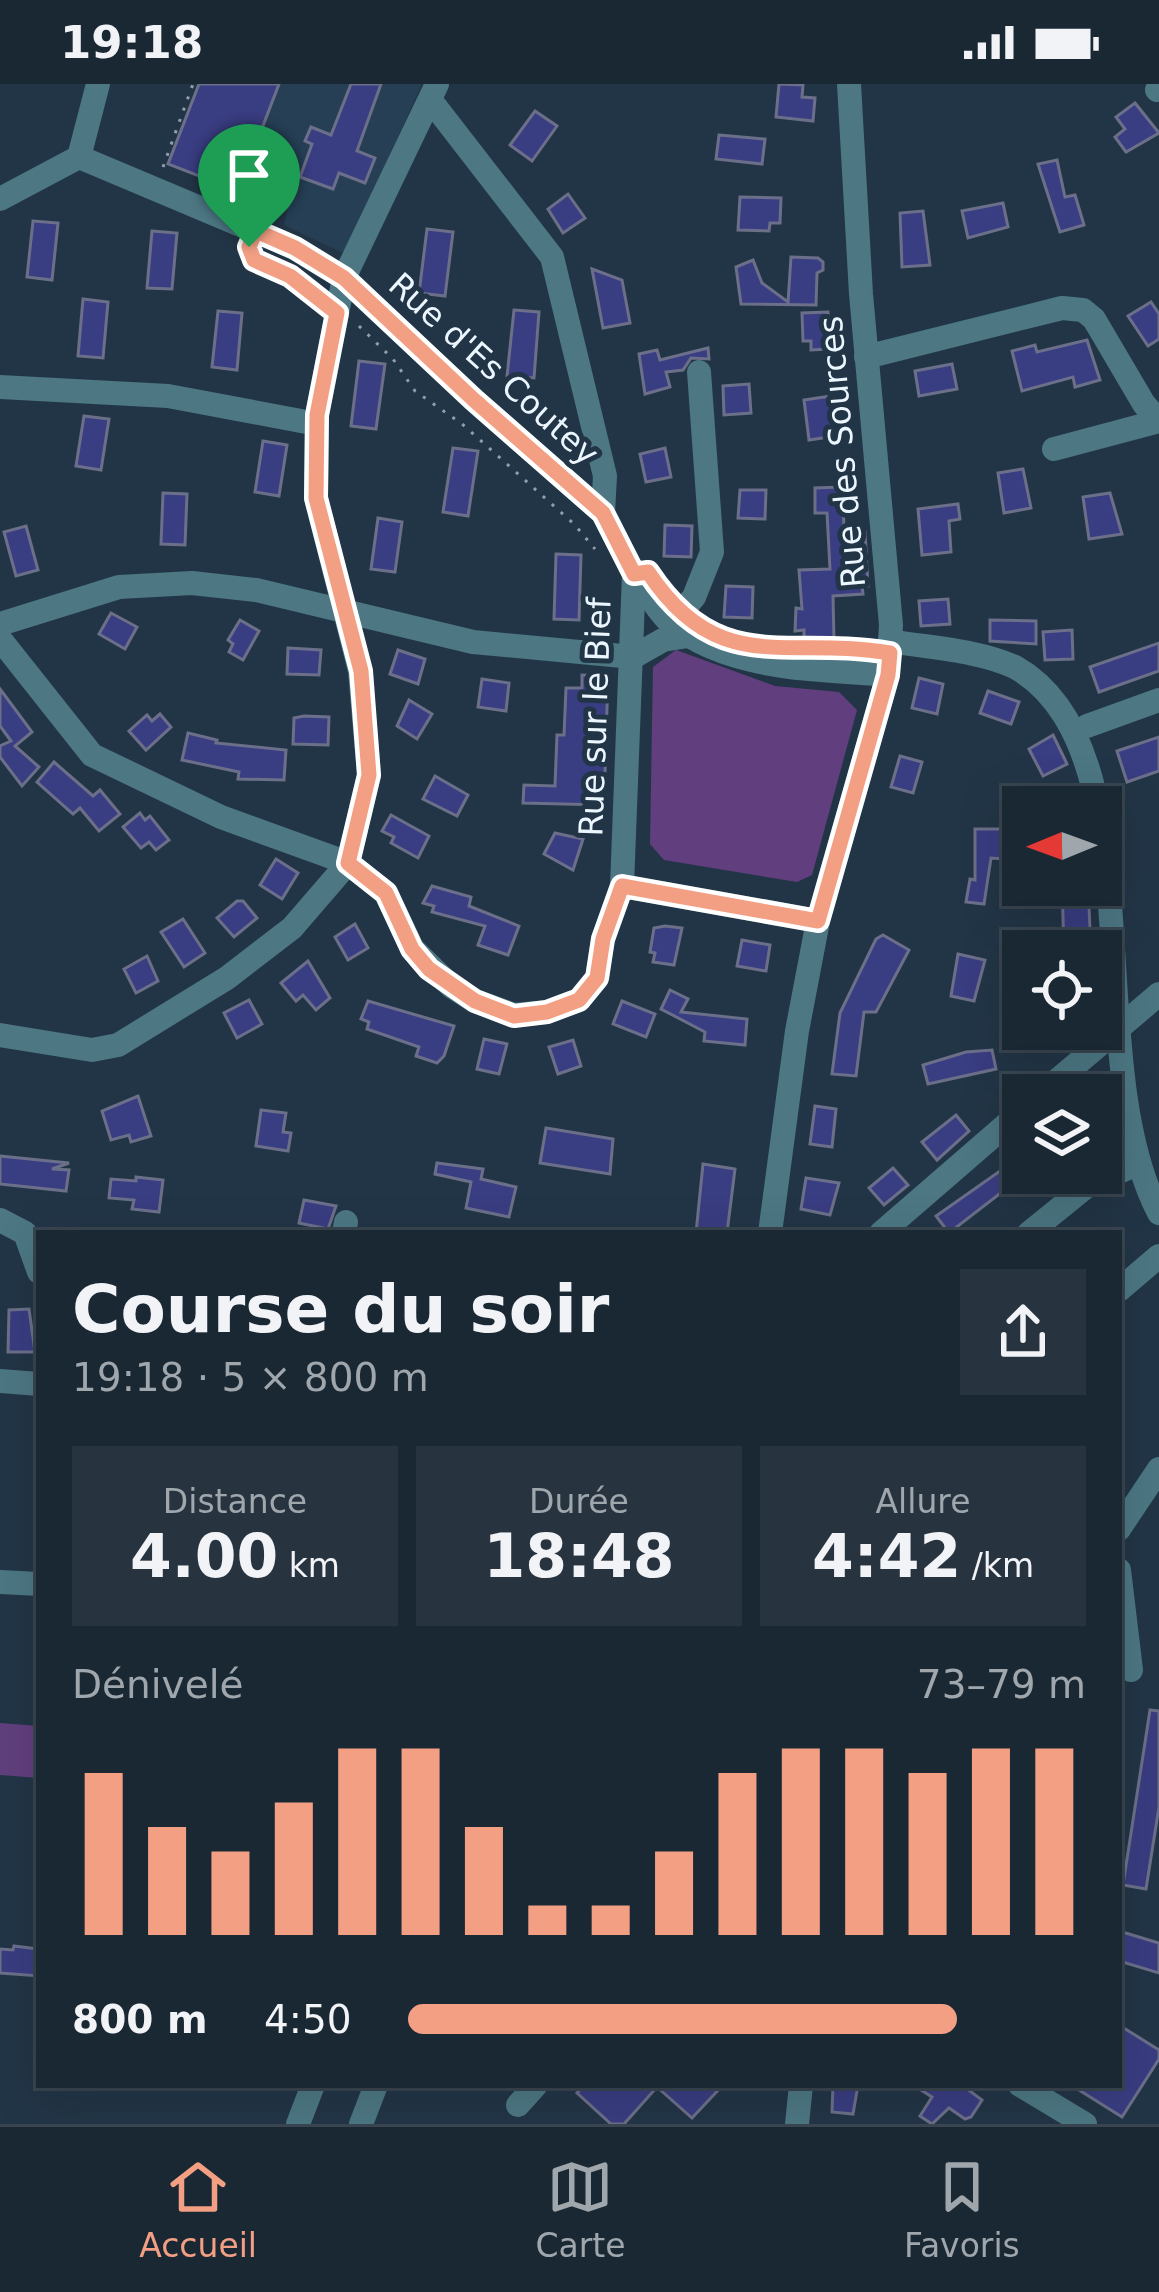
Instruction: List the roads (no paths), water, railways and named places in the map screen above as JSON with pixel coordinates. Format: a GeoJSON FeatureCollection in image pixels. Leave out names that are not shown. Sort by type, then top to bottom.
{"type":"FeatureCollection","features":[{"type":"Feature","properties":{"kind":"street"},"geometry":{"type":"LineString","coordinates":[[0,199],[79,157],[98,84]]}},
{"type":"Feature","properties":{"kind":"street","name":"Rue des Sources"},"geometry":{"type":"LineString","coordinates":[[770,1230],[797,1031],[818,921],[888,675],[890,641],[849,84]]}},
{"type":"Feature","properties":{"kind":"street"},"geometry":{"type":"LineString","coordinates":[[0,1035],[92,1050],[118,1045],[227,978],[292,928],[348,863],[369,775],[361,671],[316,498],[317,424],[344,278],[434,93]]}},
{"type":"Feature","properties":{"kind":"street","name":"Rue sur le Bief"},"geometry":{"type":"LineString","coordinates":[[348,863],[386,893],[412,949],[429,969],[475,1001],[514,1016],[547,1012],[579,1000],[597,978],[603,939],[622,886],[634,574],[603,513],[605,476],[552,256],[434,93]]}},
{"type":"Feature","properties":{"kind":"street","name":"Rue d'Es Coutey"},"geometry":{"type":"LineString","coordinates":[[79,157],[295,248],[344,278],[603,513]]}},
{"type":"Feature","properties":{"kind":"street"},"geometry":{"type":"LineString","coordinates":[[866,356],[1062,308],[1083,310],[1159,421],[1054,448]]}},
{"type":"Feature","properties":{"kind":"street"},"geometry":{"type":"LineString","coordinates":[[0,623],[100,592],[148,583],[256,590],[473,642],[633,657],[682,630],[712,552],[699,372]]}},
{"type":"Feature","properties":{"kind":"street"},"geometry":{"type":"LineString","coordinates":[[0,387],[168,396],[317,424]]}},
{"type":"Feature","properties":{"kind":"street"},"geometry":{"type":"LineString","coordinates":[[634,574],[682,630],[764,663],[888,675]]}},
{"type":"Feature","properties":{"kind":"street"},"geometry":{"type":"LineString","coordinates":[[0,639],[92,755],[220,817],[348,863]]}},
{"type":"Feature","properties":{"kind":"street"},"geometry":{"type":"LineString","coordinates":[[890,641],[1016,668],[1072,705],[1087,726],[1118,814],[1124,1023],[1137,1164],[1159,1213]]}},
{"type":"Feature","properties":{"kind":"street"},"geometry":{"type":"LineString","coordinates":[[1087,726],[1159,700]]}},
{"type":"Feature","properties":{"kind":"street"},"geometry":{"type":"LineString","coordinates":[[622,886],[818,921]]}},
{"type":"Feature","properties":{"kind":"street"},"geometry":{"type":"LineString","coordinates":[[1064,1074],[1159,994]]}},
{"type":"Feature","properties":{"kind":"street"},"geometry":{"type":"LineString","coordinates":[[883,1230],[1002,1128]]}},
{"type":"Feature","properties":{"kind":"street"},"geometry":{"type":"LineString","coordinates":[[1033,1230],[1087,1186],[1137,1164]]}},
{"type":"Feature","properties":{"kind":"street"},"geometry":{"type":"LineString","coordinates":[[0,1220],[25,1233],[36,1264]]}},
{"type":"Feature","properties":{"kind":"street"},"geometry":{"type":"LineString","coordinates":[[1122,1287],[1159,1256]]}},
{"type":"Feature","properties":{"kind":"street"},"geometry":{"type":"LineString","coordinates":[[0,1381],[36,1384]]}},
{"type":"Feature","properties":{"kind":"street"},"geometry":{"type":"LineString","coordinates":[[1122,1524],[1159,1469]]}},
{"type":"Feature","properties":{"kind":"street"},"geometry":{"type":"LineString","coordinates":[[0,1582],[36,1585]]}},
{"type":"Feature","properties":{"kind":"street"},"geometry":{"type":"LineString","coordinates":[[1122,1622],[1125,1673],[1159,1675]]}},
{"type":"Feature","properties":{"kind":"street"},"geometry":{"type":"LineString","coordinates":[[298,2124],[312,2088]]}},
{"type":"Feature","properties":{"kind":"street"},"geometry":{"type":"LineString","coordinates":[[362,2124],[375,2088]]}},
{"type":"Feature","properties":{"kind":"street"},"geometry":{"type":"LineString","coordinates":[[518,2105],[533,2088]]}},
{"type":"Feature","properties":{"kind":"street"},"geometry":{"type":"LineString","coordinates":[[797,2124],[801,2088]]}},
{"type":"Feature","properties":{"kind":"street"},"geometry":{"type":"LineString","coordinates":[[1024,2088],[1084,2124]]}}]}
